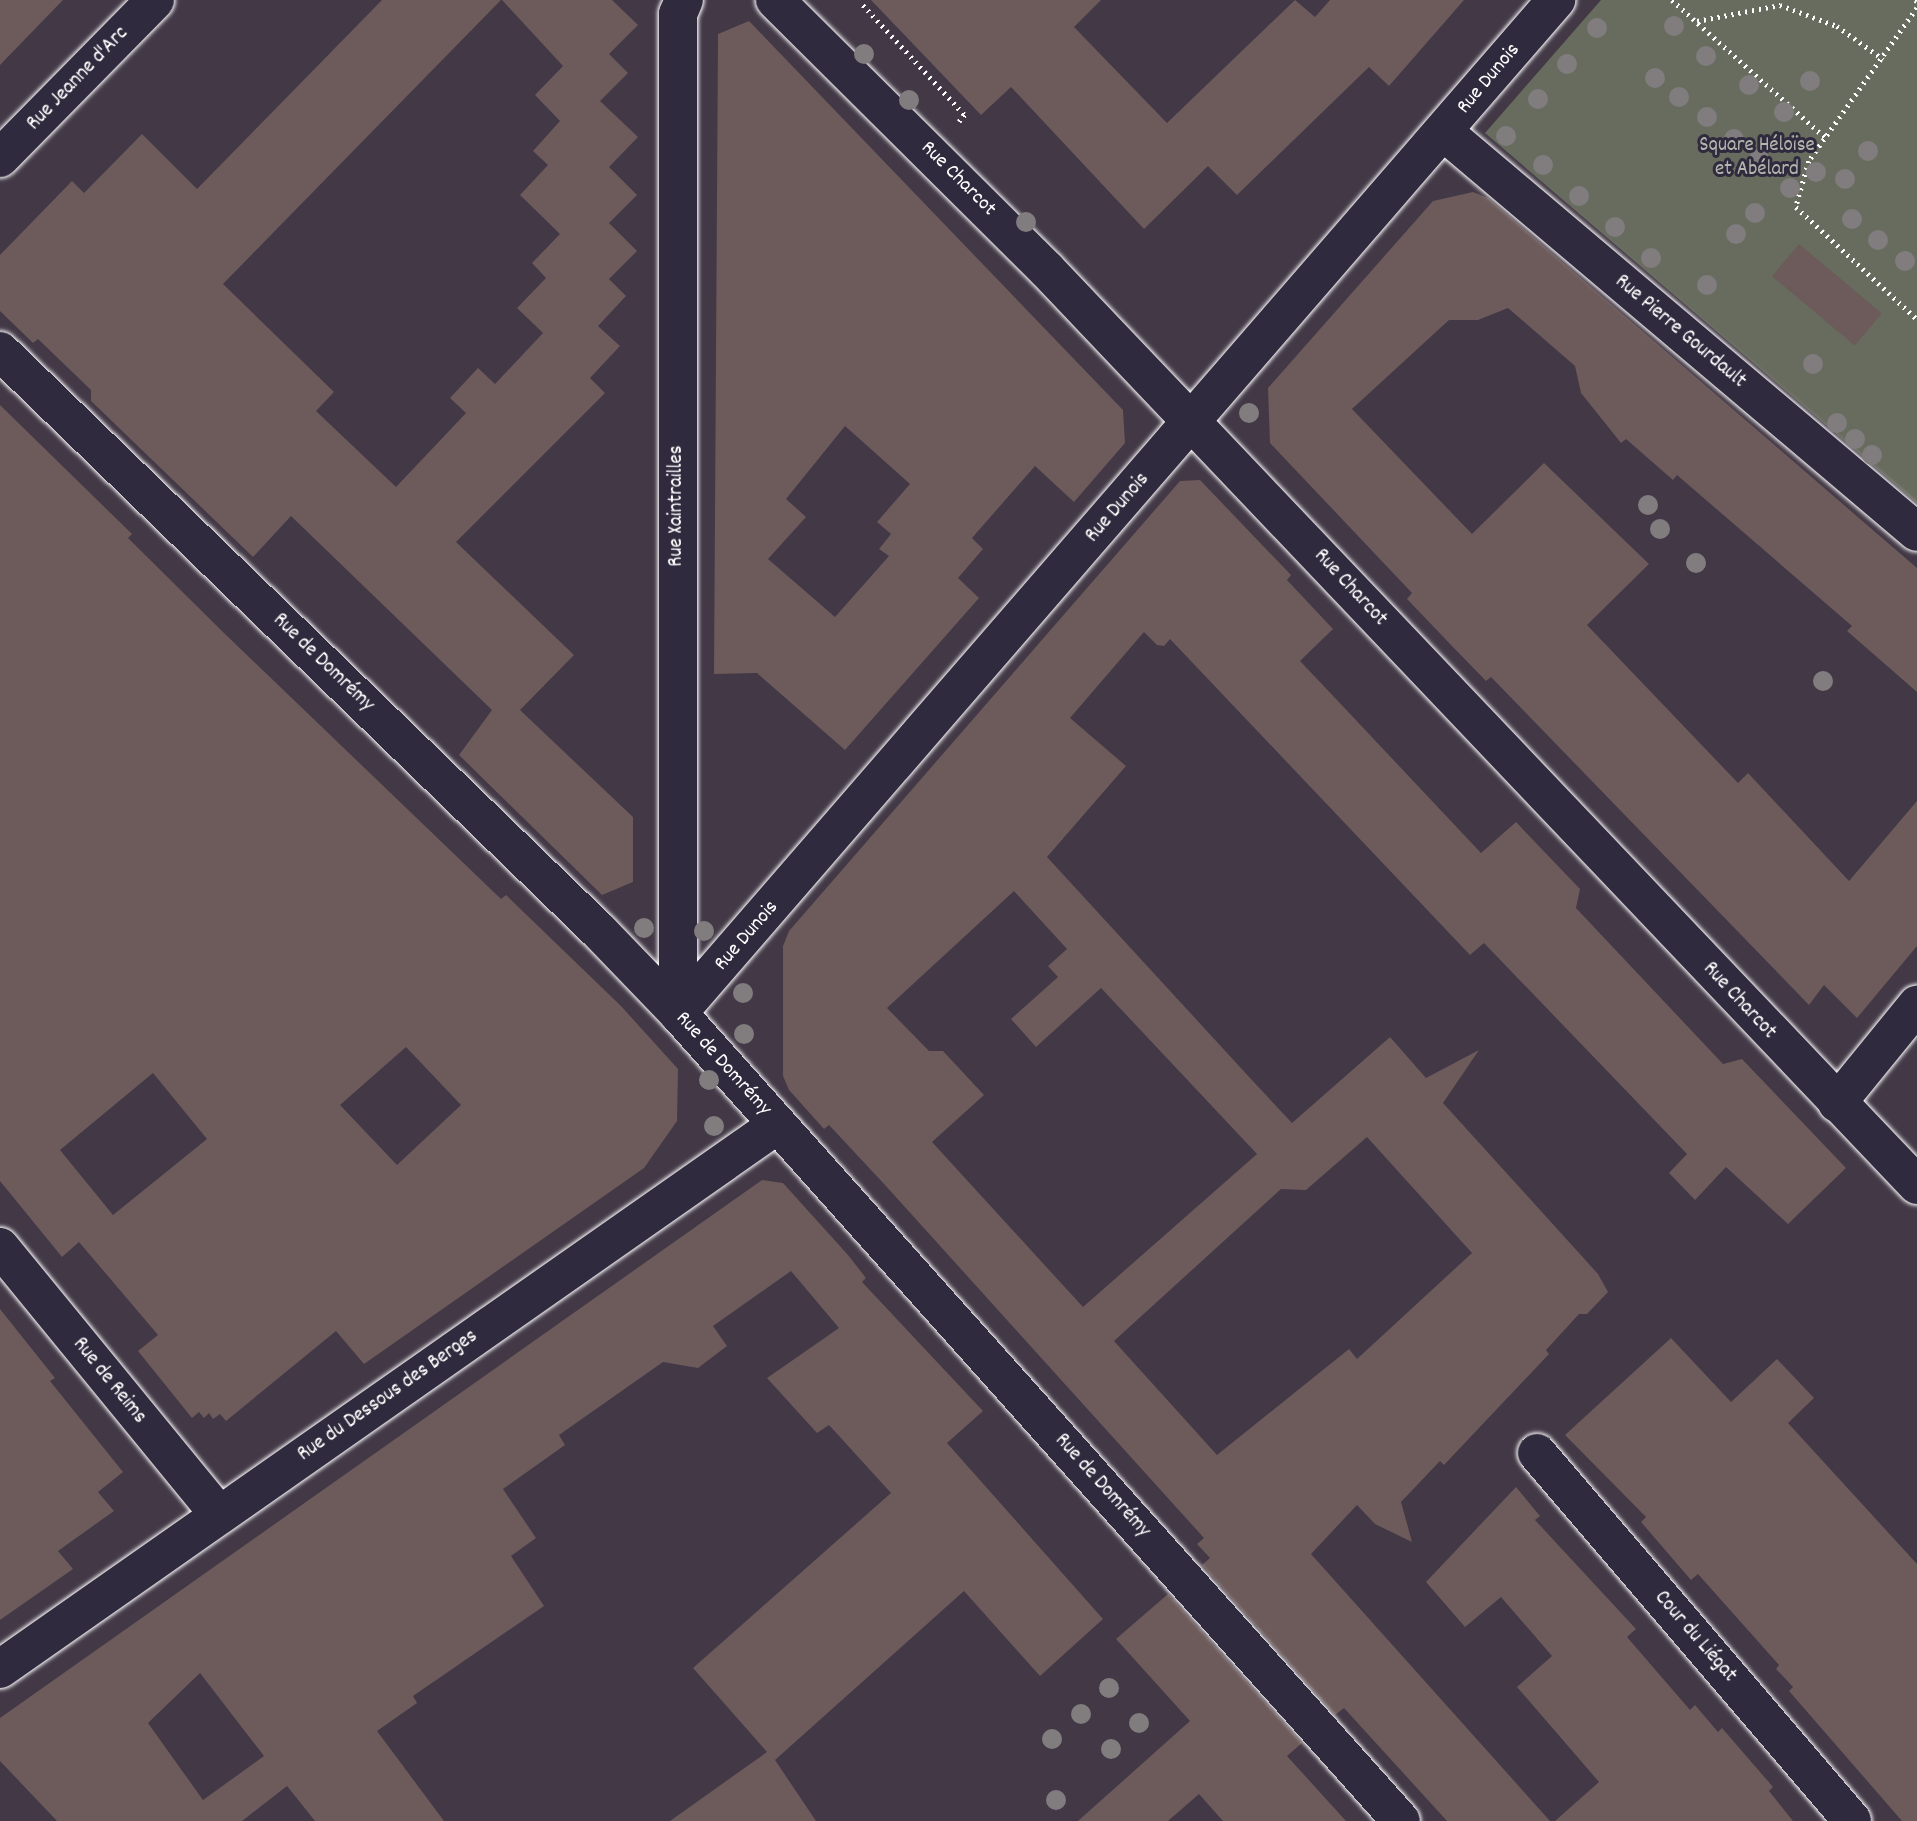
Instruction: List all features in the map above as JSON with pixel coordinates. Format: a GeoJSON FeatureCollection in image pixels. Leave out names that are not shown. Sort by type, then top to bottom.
{"type":"FeatureCollection","features":[{"type":"Feature","properties":{"kind":"street","name":"Rue Jeanne d'Arc"},"geometry":{"type":"LineString","coordinates":[[0,158],[155,0]]}},
{"type":"Feature","properties":{"kind":"street","name":"Rue Xaintrailles"},"geometry":{"type":"LineString","coordinates":[[678,1013],[678,14],[684,0]]}},
{"type":"Feature","properties":{"kind":"street","name":"Rue Charcot"},"geometry":{"type":"LineString","coordinates":[[775,0],[930,150],[1193,422],[1917,1185]]}},
{"type":"Feature","properties":{"kind":"street","name":"Rue Dunois"},"geometry":{"type":"LineString","coordinates":[[678,1013],[1556,0]]}},
{"type":"Feature","properties":{"kind":"street","name":"Rue Pierre Gourdault"},"geometry":{"type":"LineString","coordinates":[[1444,132],[1917,532]]}},
{"type":"Feature","properties":{"kind":"street","name":"Rue de Domrémy"},"geometry":{"type":"LineString","coordinates":[[0,351],[600,932],[678,1013],[1401,1821]]}},
{"type":"Feature","properties":{"kind":"street"},"geometry":{"type":"LineString","coordinates":[[1837,1103],[1917,1005]]}},
{"type":"Feature","properties":{"kind":"street","name":"Rue du Dessous des Berges"},"geometry":{"type":"LineString","coordinates":[[0,1669],[777,1125]]}},
{"type":"Feature","properties":{"kind":"street","name":"Rue de Reims"},"geometry":{"type":"LineString","coordinates":[[0,1247],[219,1515]]}},
{"type":"Feature","properties":{"kind":"street","name":"Cour du Liégat"},"geometry":{"type":"LineString","coordinates":[[1537,1453],[1852,1821]]}},
{"type":"Feature","properties":{"kind":"path"},"geometry":{"type":"LineString","coordinates":[[1672,0],[1827,139]]}},
{"type":"Feature","properties":{"kind":"path"},"geometry":{"type":"LineString","coordinates":[[1697,21],[1781,3],[1837,26],[1883,59]]}},
{"type":"Feature","properties":{"kind":"path"},"geometry":{"type":"LineString","coordinates":[[863,5],[965,114],[959,122]]}},
{"type":"Feature","properties":{"kind":"path"},"geometry":{"type":"LineString","coordinates":[[1917,8],[1809,161],[1796,207],[1917,319]]}},
{"type":"Feature","properties":{"kind":"green space","name":"Square Héloïse et Abélard"},"geometry":{"type":"Polygon","coordinates":[[[1601,0],[1917,0],[1917,503],[1485,133],[1601,0]]]}},
{"type":"Feature","properties":{"kind":"building"},"geometry":{"type":"Polygon","coordinates":[[[0,0],[63,0],[0,65],[0,0]]]}},
{"type":"Feature","properties":{"kind":"building"},"geometry":{"type":"Polygon","coordinates":[[[382,0],[501,0],[223,284],[334,392],[316,411],[396,487],[466,413],[450,398],[478,368],[495,384],[543,333],[517,308],[546,278],[532,263],[560,234],[520,195],[548,165],[533,151],[560,121],[535,95],[563,66],[502,0],[612,0],[638,25],[609,54],[628,73],[600,101],[638,137],[609,167],[637,195],[609,223],[637,251],[609,279],[626,296],[598,326],[620,346],[590,378],[605,393],[456,542],[574,655],[520,710],[633,817],[633,882],[602,895],[459,755],[492,710],[291,516],[253,557],[91,401],[91,390],[38,339],[33,343],[0,311],[0,255],[72,181],[84,193],[142,134],[197,189],[382,0]]]}},
{"type":"Feature","properties":{"kind":"building"},"geometry":{"type":"Polygon","coordinates":[[[871,0],[1101,0],[1074,27],[1167,123],[1295,0],[1315,17],[1330,0],[1464,0],[1389,86],[1369,67],[1237,195],[1208,166],[1144,229],[1011,87],[981,115],[871,0]]]}},
{"type":"Feature","properties":{"kind":"building"},"geometry":{"type":"Polygon","coordinates":[[[749,21],[1123,410],[1125,443],[1074,502],[1035,466],[972,538],[983,549],[958,578],[979,598],[845,750],[757,673],[714,674],[718,34],[749,21]],[[845,426],[786,499],[806,517],[768,559],[835,617],[889,556],[879,549],[891,534],[877,522],[910,484],[845,426]]]}},
{"type":"Feature","properties":{"kind":"building"},"geometry":{"type":"Polygon","coordinates":[[[1473,192],[1488,198],[1917,568],[1917,692],[1847,631],[1852,626],[1677,475],[1673,480],[1626,439],[1621,443],[1581,393],[1575,366],[1508,308],[1478,320],[1449,320],[1352,409],[1472,534],[1544,463],[1649,564],[1587,625],[1738,783],[1748,773],[1849,881],[1917,801],[1917,946],[1857,1018],[1824,985],[1809,1005],[1491,677],[1486,681],[1452,646],[1407,599],[1412,593],[1270,443],[1268,388],[1433,201],[1473,192]]]}},
{"type":"Feature","properties":{"kind":"building"},"geometry":{"type":"Polygon","coordinates":[[[1799,244],[1882,313],[1855,346],[1772,276],[1799,244]]]}},
{"type":"Feature","properties":{"kind":"building"},"geometry":{"type":"Polygon","coordinates":[[[0,405],[132,534],[128,538],[224,633],[501,899],[506,895],[621,1006],[678,1069],[677,1121],[644,1168],[364,1364],[336,1331],[226,1421],[220,1414],[213,1419],[209,1413],[204,1418],[199,1412],[192,1418],[138,1351],[158,1335],[79,1242],[62,1257],[0,1181],[0,405]],[[406,1047],[340,1105],[397,1165],[461,1105],[406,1047]],[[153,1073],[60,1150],[113,1215],[207,1139],[153,1073]]]}},
{"type":"Feature","properties":{"kind":"building"},"geometry":{"type":"Polygon","coordinates":[[[1200,480],[1291,575],[1287,580],[1333,629],[1300,661],[1481,853],[1516,822],[1580,889],[1576,908],[1723,1064],[1742,1059],[1846,1168],[1788,1224],[1726,1167],[1695,1200],[1669,1173],[1687,1154],[1484,943],[1470,955],[1170,639],[1164,646],[1157,645],[1144,632],[1070,718],[1126,766],[1047,857],[1292,1123],[1390,1037],[1426,1078],[1479,1050],[1443,1103],[1598,1274],[1608,1292],[1587,1314],[1579,1314],[1546,1350],[1549,1354],[1444,1465],[1440,1461],[1401,1502],[1412,1542],[1375,1524],[1357,1505],[1311,1554],[1550,1821],[1447,1821],[1344,1708],[1335,1715],[1202,1565],[1210,1558],[1197,1544],[1204,1538],[885,1185],[829,1125],[824,1129],[789,1090],[783,1076],[783,946],[789,931],[1180,481],[1200,480]],[[1014,891],[887,1008],[929,1051],[943,1051],[984,1095],[932,1142],[1083,1307],[1257,1154],[1101,988],[1036,1047],[1011,1019],[1058,977],[1048,966],[1067,949],[1014,891]],[[1367,1137],[1306,1190],[1281,1189],[1114,1341],[1217,1455],[1349,1349],[1357,1359],[1472,1253],[1367,1137]]]}},
{"type":"Feature","properties":{"kind":"building"},"geometry":{"type":"Polygon","coordinates":[[[762,1180],[783,1183],[848,1255],[866,1278],[862,1282],[983,1411],[947,1443],[1103,1619],[1040,1676],[964,1591],[775,1760],[816,1821],[670,1821],[767,1752],[693,1668],[891,1493],[829,1425],[817,1433],[767,1378],[839,1328],[791,1271],[713,1326],[727,1346],[698,1368],[663,1362],[559,1435],[565,1445],[503,1489],[536,1538],[511,1556],[544,1606],[413,1696],[417,1703],[377,1731],[444,1821],[315,1821],[287,1786],[242,1821],[57,1821],[0,1761],[0,1718],[762,1180]],[[200,1673],[148,1723],[203,1800],[264,1756],[200,1673]]]}},
{"type":"Feature","properties":{"kind":"building"},"geometry":{"type":"Polygon","coordinates":[[[0,1309],[55,1378],[50,1381],[123,1472],[98,1492],[114,1511],[58,1551],[73,1569],[0,1620],[0,1309]]]}},
{"type":"Feature","properties":{"kind":"building"},"geometry":{"type":"Polygon","coordinates":[[[1671,1338],[1731,1402],[1777,1359],[1814,1398],[1788,1423],[1917,1564],[1917,1821],[1902,1821],[1789,1691],[1793,1687],[1776,1669],[1779,1665],[1698,1574],[1691,1580],[1641,1522],[1646,1517],[1565,1435],[1671,1338]]]}},
{"type":"Feature","properties":{"kind":"building"},"geometry":{"type":"Polygon","coordinates":[[[1516,1487],[1540,1516],[1535,1520],[1636,1629],[1627,1637],[1690,1710],[1695,1705],[1718,1732],[1722,1728],[1773,1787],[1769,1791],[1793,1821],[1555,1821],[1599,1782],[1517,1687],[1552,1656],[1501,1597],[1465,1627],[1426,1582],[1516,1487]]]}},
{"type":"Feature","properties":{"kind":"building"},"geometry":{"type":"Polygon","coordinates":[[[1168,1594],[1302,1743],[1287,1756],[1346,1821],[1223,1821],[1199,1794],[1168,1821],[1078,1821],[1190,1721],[1116,1639],[1168,1594]]]}}]}
